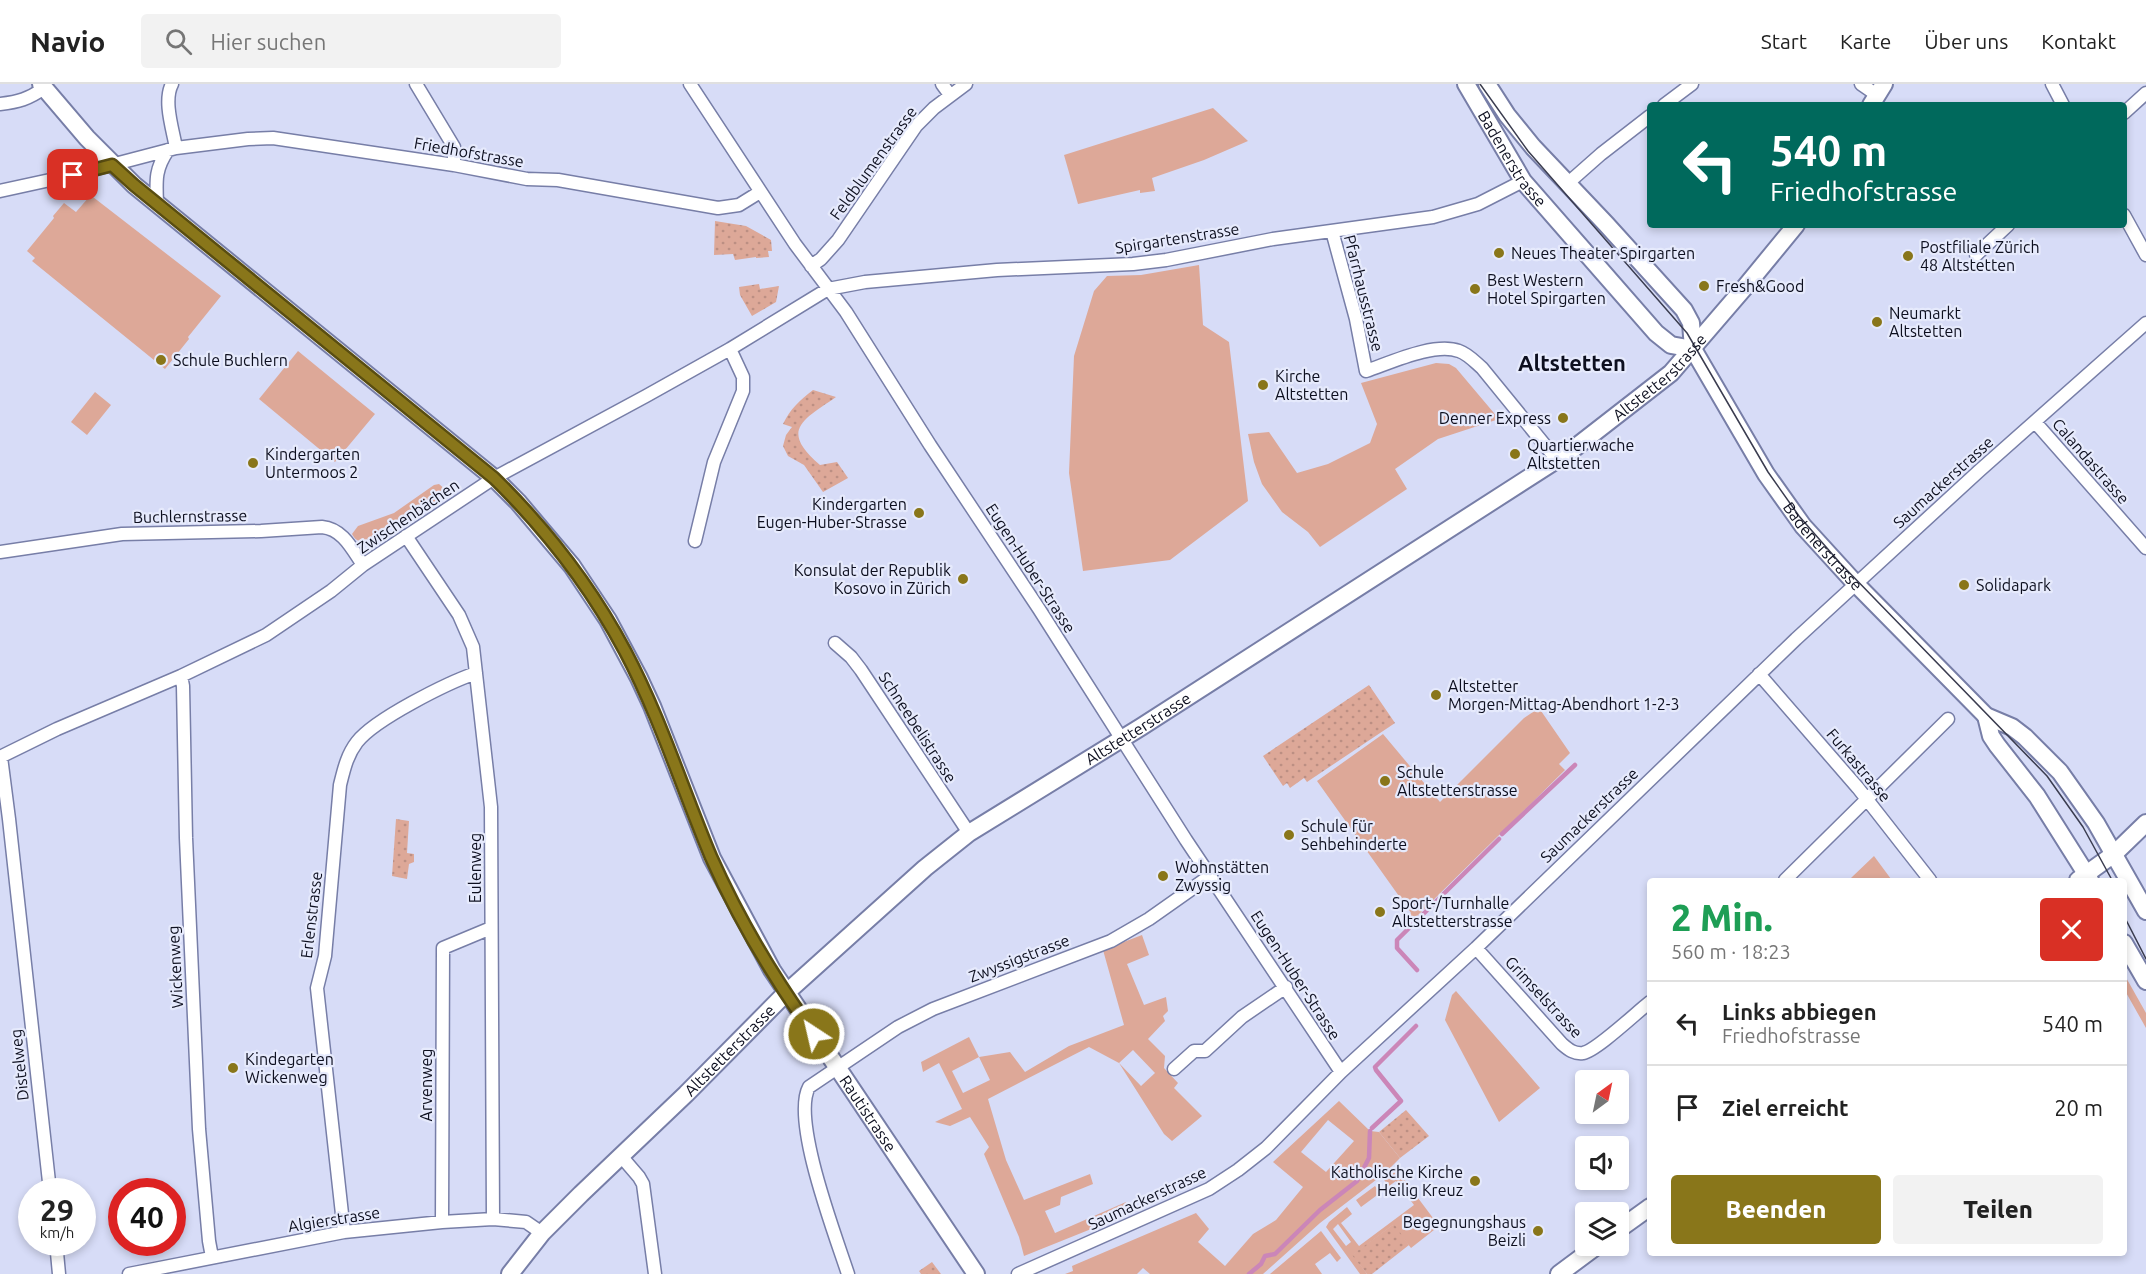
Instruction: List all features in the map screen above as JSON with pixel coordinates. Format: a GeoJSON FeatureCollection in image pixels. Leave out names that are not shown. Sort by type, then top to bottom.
{"type":"FeatureCollection","features":[{"type":"Feature","properties":{"kind":"street"},"geometry":{"type":"LineString","coordinates":[[157,202],[156,177],[159,164],[172,149],[169,89],[172,84]]}},
{"type":"Feature","properties":{"kind":"street"},"geometry":{"type":"LineString","coordinates":[[416,84],[454,147],[454,165]]}},
{"type":"Feature","properties":{"kind":"street","name":"Eugen-Huber-Strasse"},"geometry":{"type":"LineString","coordinates":[[690,84],[760,192],[846,312],[1210,876],[1341,1072]]}},
{"type":"Feature","properties":{"kind":"street"},"geometry":{"type":"LineString","coordinates":[[942,84],[950,95]]}},
{"type":"Feature","properties":{"kind":"street","name":"Feldblumenstrasse"},"geometry":{"type":"LineString","coordinates":[[811,266],[838,240],[916,126],[934,108],[966,84]]}},
{"type":"Feature","properties":{"kind":"street","name":"Badenerstrasse"},"geometry":{"type":"LineString","coordinates":[[1466,84],[1523,182],[1656,333],[1671,345],[1693,349]]}},
{"type":"Feature","properties":{"kind":"street","name":"Badenerstrasse"},"geometry":{"type":"LineString","coordinates":[[1487,84],[1507,115],[1533,147],[1684,310],[1691,323],[1693,349],[1776,489],[1803,526],[1855,583],[1986,716],[2012,727],[2060,772],[2096,823],[2146,911]]}},
{"type":"Feature","properties":{"kind":"street"},"geometry":{"type":"LineString","coordinates":[[1668,102],[1692,84]]}},
{"type":"Feature","properties":{"kind":"street"},"geometry":{"type":"LineString","coordinates":[[1861,84],[1877,95]]}},
{"type":"Feature","properties":{"kind":"street"},"geometry":{"type":"LineString","coordinates":[[2052,84],[2061,102]]}},
{"type":"Feature","properties":{"kind":"street"},"geometry":{"type":"LineString","coordinates":[[0,104],[31,98],[43,86]]}},
{"type":"Feature","properties":{"kind":"street","name":"Rautistrasse"},"geometry":{"type":"LineString","coordinates":[[43,86],[112,165],[494,478],[518,501],[572,566],[608,620],[639,678],[712,858],[737,908],[786,993],[976,1274]]}},
{"type":"Feature","properties":{"kind":"street"},"geometry":{"type":"LineString","coordinates":[[2127,110],[2146,93]]}},
{"type":"Feature","properties":{"kind":"street"},"geometry":{"type":"LineString","coordinates":[[1567,184],[1647,118]]}},
{"type":"Feature","properties":{"kind":"street","name":"Friedhofstrasse"},"geometry":{"type":"LineString","coordinates":[[0,191],[172,149],[273,138],[454,165],[527,179],[558,180],[718,208],[739,205],[760,192]]}},
{"type":"Feature","properties":{"kind":"street","name":"Spirgartenstrasse"},"geometry":{"type":"LineString","coordinates":[[828,289],[865,282],[996,270],[1133,264],[1166,260],[1273,239],[1452,213],[1478,204],[1523,182]]}},
{"type":"Feature","properties":{"kind":"street"},"geometry":{"type":"LineString","coordinates":[[2127,220],[2146,255]]}},
{"type":"Feature","properties":{"kind":"street","name":"Altstetterstrasse"},"geometry":{"type":"LineString","coordinates":[[510,1274],[543,1233],[581,1194],[786,993],[925,868],[969,833],[1557,460],[1671,373],[1794,228]]}},
{"type":"Feature","properties":{"kind":"street"},"geometry":{"type":"LineString","coordinates":[[1976,255],[2005,228]]}},
{"type":"Feature","properties":{"kind":"street","name":"Pfarrhausstrasse"},"geometry":{"type":"LineString","coordinates":[[1332,231],[1356,319],[1366,371],[1434,350],[1447,348],[1460,351],[1482,368],[1557,460]]}},
{"type":"Feature","properties":{"kind":"street","name":"Zwischenbächen"},"geometry":{"type":"LineString","coordinates":[[0,757],[69,724],[181,676],[285,623],[354,574],[363,565],[494,478],[730,349],[828,289]]}},
{"type":"Feature","properties":{"kind":"street","name":"Saumackerstrasse"},"geometry":{"type":"LineString","coordinates":[[1018,1274],[1209,1189],[1239,1170],[1266,1148],[1341,1072],[1476,948],[1855,583],[2146,323]]}},
{"type":"Feature","properties":{"kind":"street"},"geometry":{"type":"LineString","coordinates":[[695,541],[714,462],[743,391],[743,377],[730,349]]}},
{"type":"Feature","properties":{"kind":"street","name":"Calandastrasse"},"geometry":{"type":"LineString","coordinates":[[2035,422],[2146,548]]}},
{"type":"Feature","properties":{"kind":"street","name":"Buchlernstrasse"},"geometry":{"type":"LineString","coordinates":[[0,552],[122,534],[261,531],[322,527],[340,533],[363,565]]}},
{"type":"Feature","properties":{"kind":"street","name":"Eulenweg"},"geometry":{"type":"LineString","coordinates":[[406,537],[459,615],[473,647],[491,807],[493,1219]]}},
{"type":"Feature","properties":{"kind":"street","name":"Schneebelistrasse"},"geometry":{"type":"LineString","coordinates":[[835,643],[851,657],[861,670],[969,833]]}},
{"type":"Feature","properties":{"kind":"street","name":"Erlenstrasse"},"geometry":{"type":"LineString","coordinates":[[344,1232],[316,988],[325,956],[340,784],[345,763],[357,742],[372,727],[457,680],[476,673]]}},
{"type":"Feature","properties":{"kind":"street","name":"Furkastrasse"},"geometry":{"type":"LineString","coordinates":[[1759,674],[1867,799],[1928,878]]}},
{"type":"Feature","properties":{"kind":"street","name":"Wickenweg"},"geometry":{"type":"LineString","coordinates":[[181,676],[199,1130],[212,1257]]}},
{"type":"Feature","properties":{"kind":"street","name":"Badenerstrasse"},"geometry":{"type":"LineString","coordinates":[[1986,716],[1991,736],[2032,789],[2085,878]]}},
{"type":"Feature","properties":{"kind":"street"},"geometry":{"type":"LineString","coordinates":[[1787,878],[1948,719]]}},
{"type":"Feature","properties":{"kind":"street","name":"Distelweg"},"geometry":{"type":"LineString","coordinates":[[0,757],[9,819],[49,1178]]}},
{"type":"Feature","properties":{"kind":"street"},"geometry":{"type":"LineString","coordinates":[[2085,878],[2146,823]]}},
{"type":"Feature","properties":{"kind":"street","name":"Zwyssigstrasse"},"geometry":{"type":"LineString","coordinates":[[848,1274],[813,1171],[804,1100],[809,1087],[898,1027],[933,1008],[1111,941],[1149,919],[1210,876]]}},
{"type":"Feature","properties":{"kind":"street","name":"Arvenweg"},"geometry":{"type":"LineString","coordinates":[[442,1222],[443,948],[491,928]]}},
{"type":"Feature","properties":{"kind":"street","name":"Grimselstrasse"},"geometry":{"type":"LineString","coordinates":[[1476,948],[1562,1044],[1575,1053],[1591,1050],[1647,1004]]}},
{"type":"Feature","properties":{"kind":"street"},"geometry":{"type":"LineString","coordinates":[[2127,948],[2146,981]]}},
{"type":"Feature","properties":{"kind":"street"},"geometry":{"type":"LineString","coordinates":[[1174,1069],[1194,1051],[1205,1051],[1242,1017],[1286,987]]}},
{"type":"Feature","properties":{"kind":"street"},"geometry":{"type":"LineString","coordinates":[[621,1156],[643,1184],[655,1274]]}},
{"type":"Feature","properties":{"kind":"street"},"geometry":{"type":"LineString","coordinates":[[1629,1222],[1647,1209]]}},
{"type":"Feature","properties":{"kind":"street","name":"Algierstrasse"},"geometry":{"type":"LineString","coordinates":[[129,1274],[344,1232],[442,1222],[493,1219],[526,1222],[543,1233]]}},
{"type":"Feature","properties":{"kind":"street"},"geometry":{"type":"LineString","coordinates":[[57,1256],[59,1274]]}},
{"type":"Feature","properties":{"kind":"street"},"geometry":{"type":"LineString","coordinates":[[1559,1274],[1583,1256]]}},
{"type":"Feature","properties":{"kind":"shaded area"},"geometry":{"type":"Polygon","coordinates":[[[1213,108],[1248,141],[1204,160],[1152,178],[1155,191],[1140,193],[1140,190],[1078,204],[1064,155],[1213,108]]]}},
{"type":"Feature","properties":{"kind":"shaded area"},"geometry":{"type":"Polygon","coordinates":[[[89,197],[93,197],[221,296],[165,369],[32,261],[35,258],[27,251],[64,203],[76,212],[89,197]]]}},
{"type":"Feature","properties":{"kind":"shaded area"},"geometry":{"type":"Polygon","coordinates":[[[715,221],[746,226],[771,240],[772,251],[768,251],[769,257],[735,260],[733,254],[714,255],[715,221]]]}},
{"type":"Feature","properties":{"kind":"shaded area"},"geometry":{"type":"Polygon","coordinates":[[[1199,265],[1203,325],[1229,342],[1248,501],[1170,560],[1083,571],[1069,473],[1074,356],[1094,291],[1107,276],[1141,275],[1199,265]]]}},
{"type":"Feature","properties":{"kind":"shaded area"},"geometry":{"type":"Polygon","coordinates":[[[759,284],[760,289],[779,286],[776,302],[752,316],[740,295],[739,287],[759,284]]]}},
{"type":"Feature","properties":{"kind":"shaded area"},"geometry":{"type":"Polygon","coordinates":[[[298,351],[375,414],[335,462],[259,399],[298,351]]]}},
{"type":"Feature","properties":{"kind":"shaded area"},"geometry":{"type":"Polygon","coordinates":[[[1436,363],[1449,364],[1456,368],[1499,419],[1438,439],[1395,469],[1407,489],[1320,547],[1308,532],[1282,512],[1262,484],[1248,434],[1269,432],[1297,473],[1328,464],[1370,443],[1377,424],[1361,383],[1436,363]]]}},
{"type":"Feature","properties":{"kind":"shaded area"},"geometry":{"type":"Polygon","coordinates":[[[813,390],[836,397],[814,412],[800,426],[798,434],[801,443],[820,465],[837,462],[848,478],[823,492],[804,465],[788,456],[783,446],[786,435],[792,427],[783,424],[796,405],[813,390]]]}},
{"type":"Feature","properties":{"kind":"shaded area"},"geometry":{"type":"Polygon","coordinates":[[[95,392],[111,405],[87,435],[71,422],[95,392]]]}},
{"type":"Feature","properties":{"kind":"shaded area"},"geometry":{"type":"Polygon","coordinates":[[[439,484],[448,492],[447,495],[367,542],[360,541],[353,536],[358,526],[394,513],[434,485],[439,484]]]}},
{"type":"Feature","properties":{"kind":"shaded area"},"geometry":{"type":"Polygon","coordinates":[[[1369,685],[1395,723],[1307,782],[1304,778],[1290,788],[1287,783],[1283,786],[1263,756],[1369,685]]]}},
{"type":"Feature","properties":{"kind":"shaded area"},"geometry":{"type":"Polygon","coordinates":[[[1539,708],[1570,753],[1559,764],[1565,770],[1412,921],[1407,917],[1411,913],[1317,781],[1383,734],[1440,802],[1524,718],[1539,708]]]}},
{"type":"Feature","properties":{"kind":"shaded area"},"geometry":{"type":"Polygon","coordinates":[[[396,819],[409,821],[407,853],[414,854],[414,862],[409,864],[407,879],[392,876],[396,819]]]}},
{"type":"Feature","properties":{"kind":"shaded area"},"geometry":{"type":"Polygon","coordinates":[[[1874,856],[1890,878],[1851,878],[1874,856]]]}},
{"type":"Feature","properties":{"kind":"shaded area"},"geometry":{"type":"Polygon","coordinates":[[[1142,935],[1149,955],[1127,964],[1144,1005],[1166,997],[1168,1011],[1163,1016],[1165,1021],[1148,1039],[1165,1056],[1164,1068],[1178,1083],[1174,1088],[1202,1116],[1172,1141],[1164,1134],[1119,1063],[1089,1047],[988,1099],[1006,1160],[1024,1200],[1090,1174],[1093,1184],[1061,1197],[1060,1205],[1045,1211],[1055,1233],[1126,1202],[1131,1213],[1024,1256],[1019,1237],[984,1154],[989,1147],[970,1117],[950,1126],[935,1122],[962,1109],[939,1063],[923,1072],[921,1062],[969,1037],[979,1057],[1010,1052],[1025,1072],[1069,1046],[1124,1025],[1103,950],[1142,935]],[[1133,1050],[1119,1063],[1141,1086],[1155,1073],[1133,1050]],[[979,1057],[952,1071],[963,1093],[990,1080],[979,1057]]]}},
{"type":"Feature","properties":{"kind":"shaded area"},"geometry":{"type":"Polygon","coordinates":[[[2127,979],[2146,1013],[2146,1028],[2127,994],[2127,979]]]}},
{"type":"Feature","properties":{"kind":"shaded area"},"geometry":{"type":"Polygon","coordinates":[[[1456,991],[1540,1088],[1499,1122],[1445,1020],[1452,995],[1456,991]]]}},
{"type":"Feature","properties":{"kind":"shaded area"},"geometry":{"type":"Polygon","coordinates":[[[1339,1101],[1370,1131],[1379,1132],[1400,1158],[1385,1173],[1320,1223],[1263,1274],[1150,1274],[1143,1268],[1137,1274],[1065,1274],[1073,1271],[1072,1266],[1196,1213],[1209,1229],[1198,1242],[1225,1266],[1253,1234],[1276,1220],[1303,1187],[1273,1162],[1339,1101]],[[1328,1120],[1301,1152],[1326,1172],[1354,1141],[1328,1120]]]}},
{"type":"Feature","properties":{"kind":"shaded area"},"geometry":{"type":"Polygon","coordinates":[[[1406,1110],[1429,1136],[1400,1158],[1379,1132],[1406,1110]]]}},
{"type":"Feature","properties":{"kind":"shaded area"},"geometry":{"type":"Polygon","coordinates":[[[1397,1170],[1439,1226],[1411,1248],[1393,1225],[1353,1255],[1367,1274],[1360,1274],[1326,1227],[1347,1207],[1352,1214],[1341,1223],[1359,1246],[1414,1205],[1396,1181],[1389,1186],[1384,1180],[1397,1170]],[[1338,1224],[1333,1229],[1346,1246],[1351,1242],[1338,1224]]]}},
{"type":"Feature","properties":{"kind":"shaded area"},"geometry":{"type":"Polygon","coordinates":[[[1375,1186],[1380,1193],[1361,1207],[1356,1200],[1375,1186]]]}},
{"type":"Feature","properties":{"kind":"shaded area"},"geometry":{"type":"Polygon","coordinates":[[[1394,1224],[1409,1245],[1372,1274],[1367,1274],[1352,1255],[1394,1224]]]}},
{"type":"Feature","properties":{"kind":"shaded area"},"geometry":{"type":"Polygon","coordinates":[[[1321,1231],[1341,1258],[1337,1262],[1330,1253],[1315,1264],[1322,1274],[1270,1274],[1321,1231]]]}},
{"type":"Feature","properties":{"kind":"shaded area"},"geometry":{"type":"Polygon","coordinates":[[[932,1262],[941,1274],[921,1274],[919,1271],[932,1262]]]}},
{"type":"Feature","properties":{"kind":"waterway"},"geometry":{"type":"LineString","coordinates":[[1502,834],[1575,765]]}},
{"type":"Feature","properties":{"kind":"waterway"},"geometry":{"type":"LineString","coordinates":[[1417,970],[1397,948],[1397,940],[1499,839]]}},
{"type":"Feature","properties":{"kind":"waterway"},"geometry":{"type":"LineString","coordinates":[[1372,1128],[1401,1101],[1375,1067],[1416,1026]]}},
{"type":"Feature","properties":{"kind":"waterway"},"geometry":{"type":"LineString","coordinates":[[1249,1274],[1261,1264],[1265,1256],[1275,1254],[1320,1210],[1357,1181],[1369,1158],[1370,1131]]}},
{"type":"Feature","properties":{"kind":"tram line"},"geometry":{"type":"LineString","coordinates":[[1480,84],[1528,151],[1687,333],[1768,472],[1799,516],[1840,563],[2047,776],[2083,827],[2111,878]]}},
{"type":"Feature","properties":{"kind":"tram line"},"geometry":{"type":"LineString","coordinates":[[2127,922],[2146,959]]}},
{"type":"Feature","properties":{"kind":"place","name":"Neues Theater Spirgarten"},"geometry":{"type":"Point","coordinates":[1499,253]}},
{"type":"Feature","properties":{"kind":"place","name":"Postfiliale Zürich 48 Altstetten"},"geometry":{"type":"Point","coordinates":[1908,256]}},
{"type":"Feature","properties":{"kind":"place","name":"Fresh&Good"},"geometry":{"type":"Point","coordinates":[1704,286]}},
{"type":"Feature","properties":{"kind":"place","name":"Best Western Hotel Spirgarten"},"geometry":{"type":"Point","coordinates":[1475,289]}},
{"type":"Feature","properties":{"kind":"place","name":"Neumarkt Altstetten"},"geometry":{"type":"Point","coordinates":[1877,322]}},
{"type":"Feature","properties":{"kind":"place","name":"Schule Buchlern"},"geometry":{"type":"Point","coordinates":[161,360]}},
{"type":"Feature","properties":{"kind":"place","name":"Kirche Altstetten"},"geometry":{"type":"Point","coordinates":[1263,385]}},
{"type":"Feature","properties":{"kind":"place","name":"Denner Express"},"geometry":{"type":"Point","coordinates":[1563,418]}},
{"type":"Feature","properties":{"kind":"place","name":"Quartierwache Altstetten"},"geometry":{"type":"Point","coordinates":[1515,454]}},
{"type":"Feature","properties":{"kind":"place","name":"Kindergarten Untermoos 2"},"geometry":{"type":"Point","coordinates":[253,463]}},
{"type":"Feature","properties":{"kind":"place","name":"Kindergarten Eugen-Huber-Strasse"},"geometry":{"type":"Point","coordinates":[919,513]}},
{"type":"Feature","properties":{"kind":"place","name":"Konsulat der Republik Kosovo in Zürich"},"geometry":{"type":"Point","coordinates":[963,579]}},
{"type":"Feature","properties":{"kind":"place","name":"Solidapark"},"geometry":{"type":"Point","coordinates":[1964,585]}},
{"type":"Feature","properties":{"kind":"place","name":"Altstetter Morgen-Mittag-Abendhort 1-2-3"},"geometry":{"type":"Point","coordinates":[1436,695]}},
{"type":"Feature","properties":{"kind":"place","name":"Schule Altstetterstrasse"},"geometry":{"type":"Point","coordinates":[1385,781]}},
{"type":"Feature","properties":{"kind":"place","name":"Schule für Sehbehinderte"},"geometry":{"type":"Point","coordinates":[1289,835]}},
{"type":"Feature","properties":{"kind":"place","name":"Wohnstätten Zwyssig"},"geometry":{"type":"Point","coordinates":[1163,876]}},
{"type":"Feature","properties":{"kind":"place","name":"Sport-/Turnhalle Altstetterstrasse"},"geometry":{"type":"Point","coordinates":[1380,912]}},
{"type":"Feature","properties":{"kind":"place","name":"Kindegarten Wickenweg"},"geometry":{"type":"Point","coordinates":[233,1068]}},
{"type":"Feature","properties":{"kind":"place","name":"Katholische Kirche Heilig Kreuz"},"geometry":{"type":"Point","coordinates":[1475,1181]}},
{"type":"Feature","properties":{"kind":"place","name":"Begegnungshaus Beizli"},"geometry":{"type":"Point","coordinates":[1538,1231]}},
{"type":"Feature","properties":{"kind":"district","name":"Altstetten"},"geometry":{"type":"Point","coordinates":[1572,363]}},
{"type":"Feature","properties":{"kind":"route"},"geometry":{"type":"LineString","coordinates":[[73,175],[112,165],[494,478],[518,501],[572,566],[617,635],[652,706],[712,858],[772,970],[814,1034]]}}]}
